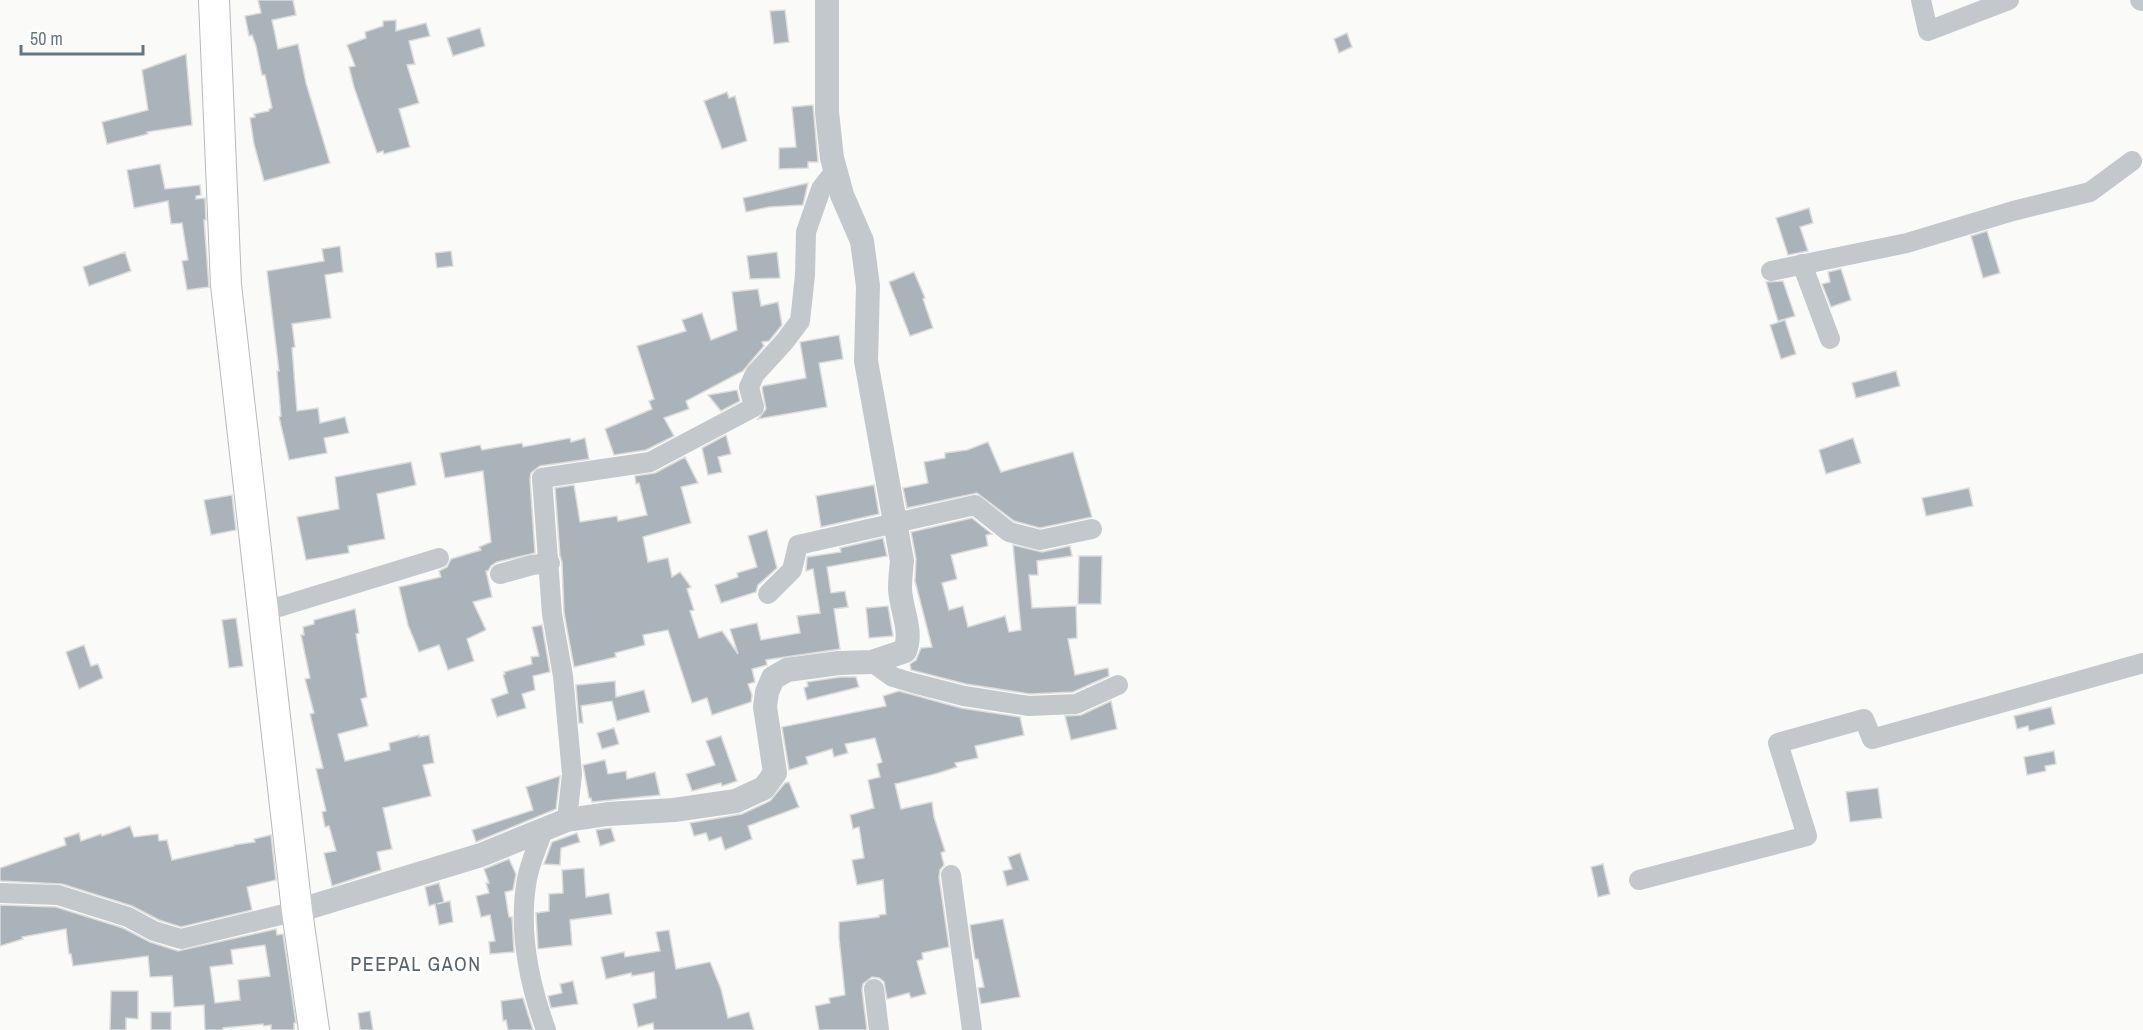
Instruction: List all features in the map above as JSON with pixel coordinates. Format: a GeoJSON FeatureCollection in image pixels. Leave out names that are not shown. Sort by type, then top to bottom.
{"type":"FeatureCollection","features":[{"type":"Feature","properties":{"kind":"main road"},"geometry":{"type":"LineString","coordinates":[[214,0],[226,285],[304,909],[330,1030]]}},
{"type":"Feature","properties":{"kind":"main road"},"geometry":{"type":"LineString","coordinates":[[232,0],[245,281],[279,607],[314,1030]]}},
{"type":"Feature","properties":{"kind":"street"},"geometry":{"type":"LineString","coordinates":[[0,893],[58,895],[128,917],[154,931],[181,939],[304,909],[481,855],[567,820],[608,814],[674,810],[736,801],[764,788],[775,773],[765,707],[767,692],[773,678],[787,670],[839,663],[872,662],[905,651],[909,643],[900,590],[902,561],[867,361],[868,286],[862,241],[842,195],[832,158],[827,112],[827,0]]}},
{"type":"Feature","properties":{"kind":"street"},"geometry":{"type":"LineString","coordinates":[[1921,0],[1928,31],[2009,0]]}},
{"type":"Feature","properties":{"kind":"street"},"geometry":{"type":"LineString","coordinates":[[1771,271],[1907,243],[2090,192],[2132,161]]}},
{"type":"Feature","properties":{"kind":"street"},"geometry":{"type":"LineString","coordinates":[[567,820],[572,774],[563,676],[552,614],[542,478],[651,462],[754,407],[748,387],[755,374],[800,321],[805,275],[806,232],[821,189],[835,171]]}},
{"type":"Feature","properties":{"kind":"street"},"geometry":{"type":"LineString","coordinates":[[1802,264],[1830,339]]}},
{"type":"Feature","properties":{"kind":"street"},"geometry":{"type":"LineString","coordinates":[[768,594],[792,570],[798,545],[975,505],[1009,532],[1040,540],[1092,529]]}},
{"type":"Feature","properties":{"kind":"street"},"geometry":{"type":"LineString","coordinates":[[279,607],[439,558]]}},
{"type":"Feature","properties":{"kind":"street"},"geometry":{"type":"LineString","coordinates":[[500,574],[532,565],[550,563]]}},
{"type":"Feature","properties":{"kind":"street"},"geometry":{"type":"LineString","coordinates":[[872,662],[893,677],[913,683],[964,696],[1029,706],[1076,704],[1118,685]]}},
{"type":"Feature","properties":{"kind":"street"},"geometry":{"type":"LineString","coordinates":[[1640,880],[1807,836],[1778,742],[1864,719],[1872,739],[2143,663]]}},
{"type":"Feature","properties":{"kind":"street"},"geometry":{"type":"LineString","coordinates":[[543,830],[527,878],[523,936],[537,1005],[546,1030]]}},
{"type":"Feature","properties":{"kind":"street"},"geometry":{"type":"LineString","coordinates":[[951,875],[972,1030]]}},
{"type":"Feature","properties":{"kind":"street"},"geometry":{"type":"LineString","coordinates":[[874,989],[879,1030]]}},
{"type":"Feature","properties":{"kind":"building"},"geometry":{"type":"Polygon","coordinates":[[[258,0],[293,0],[296,15],[272,20],[278,49],[298,44],[306,83],[330,163],[264,181],[250,118],[255,117],[254,114],[269,111],[272,108],[265,75],[262,75],[256,46],[252,35],[249,36],[245,16],[261,13],[258,0]]]}},
{"type":"Feature","properties":{"kind":"building"},"geometry":{"type":"Polygon","coordinates":[[[785,10],[789,42],[774,44],[770,11],[785,10]]]}},
{"type":"Feature","properties":{"kind":"building"},"geometry":{"type":"Polygon","coordinates":[[[396,20],[396,31],[426,23],[430,36],[409,41],[415,64],[407,65],[419,103],[399,109],[410,147],[384,154],[383,151],[377,153],[354,87],[349,67],[355,66],[347,45],[366,38],[365,32],[383,26],[383,21],[396,20]]]}},
{"type":"Feature","properties":{"kind":"building"},"geometry":{"type":"Polygon","coordinates":[[[480,28],[485,46],[453,56],[447,38],[480,28]]]}},
{"type":"Feature","properties":{"kind":"building"},"geometry":{"type":"Polygon","coordinates":[[[1347,33],[1352,47],[1339,53],[1334,39],[1347,33]]]}},
{"type":"Feature","properties":{"kind":"building"},"geometry":{"type":"Polygon","coordinates":[[[186,54],[192,125],[147,132],[148,134],[107,144],[102,122],[148,110],[142,70],[186,54]]]}},
{"type":"Feature","properties":{"kind":"building"},"geometry":{"type":"Polygon","coordinates":[[[727,92],[729,98],[735,96],[747,141],[722,149],[704,101],[727,92]]]}},
{"type":"Feature","properties":{"kind":"building"},"geometry":{"type":"Polygon","coordinates":[[[813,105],[818,162],[808,162],[808,168],[779,169],[779,148],[796,147],[792,107],[813,105]]]}},
{"type":"Feature","properties":{"kind":"building"},"geometry":{"type":"Polygon","coordinates":[[[160,164],[165,189],[200,185],[201,195],[196,196],[196,199],[205,198],[206,220],[204,220],[209,287],[187,290],[182,261],[188,260],[182,223],[171,224],[168,201],[134,208],[127,170],[160,164]]]}},
{"type":"Feature","properties":{"kind":"building"},"geometry":{"type":"Polygon","coordinates":[[[808,183],[803,205],[769,207],[746,212],[743,198],[808,183]]]}},
{"type":"Feature","properties":{"kind":"building"},"geometry":{"type":"Polygon","coordinates":[[[1809,208],[1813,223],[1800,227],[1808,251],[1788,255],[1776,218],[1809,208]]]}},
{"type":"Feature","properties":{"kind":"building"},"geometry":{"type":"Polygon","coordinates":[[[1987,231],[2000,273],[1983,278],[1971,236],[1987,231]]]}},
{"type":"Feature","properties":{"kind":"building"},"geometry":{"type":"Polygon","coordinates":[[[340,246],[343,272],[325,275],[331,318],[292,324],[295,347],[292,348],[297,411],[318,408],[320,423],[345,417],[349,433],[324,438],[327,453],[289,460],[279,417],[281,416],[277,371],[279,371],[267,271],[324,261],[322,249],[340,246]]]}},
{"type":"Feature","properties":{"kind":"building"},"geometry":{"type":"Polygon","coordinates":[[[451,251],[453,266],[437,268],[435,253],[451,251]]]}},
{"type":"Feature","properties":{"kind":"building"},"geometry":{"type":"Polygon","coordinates":[[[125,252],[131,271],[89,286],[83,267],[125,252]]]}},
{"type":"Feature","properties":{"kind":"building"},"geometry":{"type":"Polygon","coordinates":[[[777,252],[780,278],[750,279],[747,256],[777,252]]]}},
{"type":"Feature","properties":{"kind":"building"},"geometry":{"type":"Polygon","coordinates":[[[1841,269],[1851,300],[1831,307],[1822,284],[1830,282],[1828,272],[1841,269]]]}},
{"type":"Feature","properties":{"kind":"building"},"geometry":{"type":"Polygon","coordinates":[[[914,272],[925,298],[923,299],[933,328],[910,336],[889,282],[914,272]]]}},
{"type":"Feature","properties":{"kind":"building"},"geometry":{"type":"Polygon","coordinates":[[[1783,281],[1795,316],[1778,321],[1766,282],[1783,281]]]}},
{"type":"Feature","properties":{"kind":"building"},"geometry":{"type":"Polygon","coordinates":[[[758,289],[761,306],[778,302],[782,325],[769,341],[762,342],[764,346],[743,371],[686,401],[689,409],[664,418],[674,436],[646,450],[614,455],[605,429],[652,409],[649,401],[654,399],[637,346],[686,331],[682,320],[702,313],[711,340],[737,330],[732,292],[758,289]]]}},
{"type":"Feature","properties":{"kind":"building"},"geometry":{"type":"Polygon","coordinates":[[[1785,320],[1796,354],[1781,359],[1770,325],[1785,320]]]}},
{"type":"Feature","properties":{"kind":"building"},"geometry":{"type":"Polygon","coordinates":[[[839,335],[843,359],[819,363],[827,407],[758,419],[766,409],[763,386],[806,378],[800,342],[839,335]]]}},
{"type":"Feature","properties":{"kind":"building"},"geometry":{"type":"Polygon","coordinates":[[[1896,371],[1900,386],[1856,398],[1852,383],[1896,371]]]}},
{"type":"Feature","properties":{"kind":"building"},"geometry":{"type":"Polygon","coordinates":[[[737,390],[740,401],[721,411],[708,395],[737,390]]]}},
{"type":"Feature","properties":{"kind":"building"},"geometry":{"type":"Polygon","coordinates":[[[726,435],[731,454],[718,457],[722,472],[708,475],[702,448],[726,435]]]}},
{"type":"Feature","properties":{"kind":"building"},"geometry":{"type":"Polygon","coordinates":[[[570,438],[571,442],[585,438],[589,459],[540,466],[531,473],[535,553],[497,562],[486,571],[492,597],[473,602],[486,630],[467,639],[474,661],[448,670],[439,645],[419,652],[408,625],[399,587],[441,577],[439,571],[447,567],[451,559],[481,550],[479,547],[491,542],[483,471],[445,478],[440,453],[480,445],[482,450],[522,443],[523,447],[570,438]]]}},
{"type":"Feature","properties":{"kind":"building"},"geometry":{"type":"Polygon","coordinates":[[[1853,438],[1861,463],[1826,474],[1819,450],[1853,438]]]}},
{"type":"Feature","properties":{"kind":"building"},"geometry":{"type":"Polygon","coordinates":[[[988,442],[1001,472],[1073,452],[1092,517],[1040,528],[1014,521],[977,493],[907,508],[903,488],[928,483],[924,462],[945,458],[945,453],[967,450],[988,442]]]}},
{"type":"Feature","properties":{"kind":"building"},"geometry":{"type":"Polygon","coordinates":[[[685,457],[698,483],[681,487],[691,523],[643,537],[648,562],[668,558],[672,577],[680,572],[691,587],[687,589],[694,610],[690,611],[699,638],[722,631],[738,654],[730,629],[757,623],[761,640],[800,633],[797,616],[820,613],[813,569],[806,571],[807,557],[841,552],[840,548],[883,538],[887,556],[827,567],[831,593],[845,591],[848,607],[834,609],[840,649],[766,660],[767,665],[752,669],[755,682],[748,684],[752,695],[751,702],[712,715],[707,698],[692,703],[668,630],[643,635],[645,645],[615,653],[616,657],[574,667],[564,613],[555,488],[574,485],[580,522],[617,516],[618,521],[647,515],[635,476],[655,473],[685,457]]]}},
{"type":"Feature","properties":{"kind":"building"},"geometry":{"type":"Polygon","coordinates":[[[411,462],[416,485],[377,494],[385,539],[348,546],[349,553],[306,560],[297,517],[339,509],[335,477],[411,462]]]}},
{"type":"Feature","properties":{"kind":"building"},"geometry":{"type":"Polygon","coordinates":[[[874,485],[879,514],[821,527],[816,496],[874,485]]]}},
{"type":"Feature","properties":{"kind":"building"},"geometry":{"type":"Polygon","coordinates":[[[1969,488],[1973,506],[1926,516],[1922,498],[1969,488]]]}},
{"type":"Feature","properties":{"kind":"building"},"geometry":{"type":"Polygon","coordinates":[[[232,495],[236,530],[211,535],[204,500],[232,495]]]}},
{"type":"Feature","properties":{"kind":"building"},"geometry":{"type":"Polygon","coordinates":[[[972,518],[992,534],[986,535],[988,546],[951,555],[957,579],[942,583],[949,610],[963,606],[968,627],[1005,616],[1009,632],[1021,630],[1013,545],[1042,552],[1070,546],[1072,556],[1037,561],[1038,575],[1029,575],[1032,608],[1076,606],[1077,638],[1068,639],[1075,675],[1108,668],[1109,676],[1073,692],[1030,694],[966,684],[911,670],[910,664],[916,660],[921,648],[932,647],[915,581],[916,559],[911,532],[972,518]]]}},
{"type":"Feature","properties":{"kind":"building"},"geometry":{"type":"Polygon","coordinates":[[[767,530],[777,568],[758,585],[756,592],[721,603],[715,585],[738,577],[737,573],[757,567],[748,536],[767,530]]]}},
{"type":"Feature","properties":{"kind":"building"},"geometry":{"type":"Polygon","coordinates":[[[1079,556],[1102,556],[1101,604],[1078,604],[1079,556]]]}},
{"type":"Feature","properties":{"kind":"building"},"geometry":{"type":"Polygon","coordinates":[[[888,606],[893,636],[869,638],[866,608],[888,606]]]}},
{"type":"Feature","properties":{"kind":"building"},"geometry":{"type":"Polygon","coordinates":[[[355,609],[359,633],[356,634],[367,697],[361,699],[368,726],[338,734],[345,761],[390,750],[389,743],[419,735],[419,737],[429,735],[434,763],[423,765],[431,796],[383,808],[392,849],[377,852],[381,870],[332,886],[324,853],[336,851],[329,826],[325,827],[322,812],[326,811],[316,769],[323,768],[310,714],[314,713],[305,679],[310,678],[301,635],[304,635],[303,627],[314,624],[314,620],[355,609]]]}},
{"type":"Feature","properties":{"kind":"building"},"geometry":{"type":"Polygon","coordinates":[[[236,618],[243,666],[229,668],[222,620],[236,618]]]}},
{"type":"Feature","properties":{"kind":"building"},"geometry":{"type":"Polygon","coordinates":[[[542,625],[550,672],[533,676],[535,690],[522,694],[526,708],[497,717],[491,699],[508,693],[504,672],[532,664],[531,657],[539,656],[532,627],[542,625]]]}},
{"type":"Feature","properties":{"kind":"building"},"geometry":{"type":"Polygon","coordinates":[[[84,645],[91,666],[98,664],[103,678],[79,689],[66,652],[84,645]]]}},
{"type":"Feature","properties":{"kind":"building"},"geometry":{"type":"Polygon","coordinates":[[[856,677],[859,687],[807,700],[804,688],[808,686],[807,682],[856,677]]]}},
{"type":"Feature","properties":{"kind":"building"},"geometry":{"type":"Polygon","coordinates":[[[615,681],[616,697],[644,690],[650,712],[617,721],[612,701],[581,706],[583,723],[579,723],[576,685],[615,681]]]}},
{"type":"Feature","properties":{"kind":"building"},"geometry":{"type":"Polygon","coordinates":[[[899,691],[961,708],[1020,717],[1024,735],[975,746],[978,758],[955,763],[957,767],[935,774],[895,784],[901,809],[932,802],[934,817],[945,851],[941,853],[944,865],[939,877],[949,947],[922,953],[923,959],[917,961],[926,994],[911,998],[909,993],[887,999],[884,982],[872,977],[863,984],[862,990],[867,1030],[819,1030],[815,1006],[830,1003],[829,998],[845,995],[839,922],[886,914],[883,880],[857,885],[852,860],[864,858],[859,827],[853,829],[850,815],[874,808],[868,780],[880,777],[877,764],[882,762],[875,738],[845,744],[848,753],[834,757],[832,749],[806,757],[808,764],[789,770],[782,727],[886,706],[883,696],[899,691]]]}},
{"type":"Feature","properties":{"kind":"building"},"geometry":{"type":"Polygon","coordinates":[[[1111,701],[1117,729],[1071,740],[1065,716],[1081,715],[1111,701]]]}},
{"type":"Feature","properties":{"kind":"building"},"geometry":{"type":"Polygon","coordinates":[[[2051,707],[2055,724],[2029,731],[2028,726],[2017,729],[2014,716],[2051,707]]]}},
{"type":"Feature","properties":{"kind":"building"},"geometry":{"type":"Polygon","coordinates":[[[614,728],[619,744],[602,749],[597,733],[614,728]]]}},
{"type":"Feature","properties":{"kind":"building"},"geometry":{"type":"Polygon","coordinates":[[[721,736],[737,781],[692,791],[686,774],[715,765],[706,741],[721,736]]]}},
{"type":"Feature","properties":{"kind":"building"},"geometry":{"type":"Polygon","coordinates":[[[2054,751],[2056,764],[2045,766],[2046,771],[2027,775],[2024,757],[2054,751]]]}},
{"type":"Feature","properties":{"kind":"building"},"geometry":{"type":"Polygon","coordinates":[[[605,760],[608,774],[626,771],[627,779],[655,772],[660,795],[592,802],[589,798],[583,765],[605,760]]]}},
{"type":"Feature","properties":{"kind":"building"},"geometry":{"type":"Polygon","coordinates":[[[560,776],[556,809],[476,842],[472,830],[533,810],[526,787],[560,776]]]}},
{"type":"Feature","properties":{"kind":"building"},"geometry":{"type":"Polygon","coordinates":[[[789,782],[799,807],[748,826],[752,839],[725,850],[721,837],[709,841],[706,833],[694,836],[690,823],[742,814],[770,801],[785,783],[789,782]]]}},
{"type":"Feature","properties":{"kind":"building"},"geometry":{"type":"Polygon","coordinates":[[[1878,788],[1882,818],[1850,822],[1846,792],[1878,788]]]}},
{"type":"Feature","properties":{"kind":"building"},"geometry":{"type":"Polygon","coordinates":[[[130,826],[134,837],[158,834],[159,841],[167,840],[172,860],[255,842],[254,839],[271,835],[276,880],[247,887],[252,910],[181,927],[159,920],[132,906],[62,884],[0,881],[0,868],[66,845],[64,838],[79,833],[81,841],[130,826]]]}},
{"type":"Feature","properties":{"kind":"building"},"geometry":{"type":"Polygon","coordinates":[[[611,828],[615,841],[600,846],[596,830],[611,828]]]}},
{"type":"Feature","properties":{"kind":"building"},"geometry":{"type":"Polygon","coordinates":[[[577,833],[580,842],[561,848],[560,865],[544,864],[552,842],[577,833]]]}},
{"type":"Feature","properties":{"kind":"building"},"geometry":{"type":"Polygon","coordinates":[[[1020,853],[1029,880],[1007,886],[1003,871],[1012,869],[1008,857],[1020,853]]]}},
{"type":"Feature","properties":{"kind":"building"},"geometry":{"type":"Polygon","coordinates":[[[509,859],[516,874],[513,890],[505,892],[509,917],[512,917],[514,952],[490,954],[489,942],[495,941],[490,915],[481,917],[476,896],[489,893],[486,883],[489,883],[484,869],[509,859]]]}},
{"type":"Feature","properties":{"kind":"building"},"geometry":{"type":"Polygon","coordinates":[[[1603,864],[1610,894],[1598,897],[1591,867],[1603,864]]]}},
{"type":"Feature","properties":{"kind":"building"},"geometry":{"type":"Polygon","coordinates":[[[584,868],[586,897],[609,893],[612,914],[570,920],[572,945],[538,949],[536,913],[549,911],[549,894],[563,893],[562,870],[584,868]]]}},
{"type":"Feature","properties":{"kind":"building"},"geometry":{"type":"Polygon","coordinates":[[[439,883],[444,902],[437,904],[450,901],[453,922],[439,925],[435,904],[429,906],[425,887],[439,883]]]}},
{"type":"Feature","properties":{"kind":"building"},"geometry":{"type":"Polygon","coordinates":[[[0,905],[56,907],[123,928],[150,942],[178,951],[276,929],[277,935],[283,934],[296,1023],[294,1023],[294,1030],[271,1030],[271,1025],[264,1026],[263,1024],[223,1028],[223,1030],[205,1030],[204,1005],[174,1007],[172,976],[150,977],[148,956],[73,966],[66,929],[22,937],[23,939],[0,946],[0,905]],[[265,945],[231,950],[233,964],[210,967],[215,1003],[240,1000],[238,980],[270,976],[265,945]]]}},
{"type":"Feature","properties":{"kind":"building"},"geometry":{"type":"Polygon","coordinates":[[[1003,919],[1020,997],[981,1004],[978,988],[984,987],[978,959],[975,959],[970,925],[1003,919]]]}},
{"type":"Feature","properties":{"kind":"building"},"geometry":{"type":"Polygon","coordinates":[[[669,930],[676,969],[710,962],[721,989],[728,1018],[749,1012],[754,1030],[654,1030],[653,1023],[638,1027],[633,1004],[656,998],[654,972],[632,976],[631,973],[606,979],[601,957],[624,952],[625,957],[660,951],[656,932],[669,930]]]}},
{"type":"Feature","properties":{"kind":"building"},"geometry":{"type":"Polygon","coordinates":[[[573,981],[578,1004],[551,1008],[548,996],[562,993],[560,984],[573,981]]]}},
{"type":"Feature","properties":{"kind":"building"},"geometry":{"type":"Polygon","coordinates":[[[111,991],[138,991],[138,1019],[126,1018],[126,1030],[110,1030],[111,991]]]}},
{"type":"Feature","properties":{"kind":"building"},"geometry":{"type":"Polygon","coordinates":[[[523,998],[533,1030],[508,1030],[506,1020],[503,1021],[501,1001],[523,998]]]}},
{"type":"Feature","properties":{"kind":"building"},"geometry":{"type":"Polygon","coordinates":[[[370,1011],[373,1030],[360,1030],[358,1013],[370,1011]]]}},
{"type":"Feature","properties":{"kind":"building"},"geometry":{"type":"Polygon","coordinates":[[[151,1012],[171,1012],[171,1030],[151,1030],[151,1012]]]}},
{"type":"Feature","properties":{"kind":"district","name":"PEEPAL GAON"},"geometry":{"type":"Point","coordinates":[416,963]}}]}
